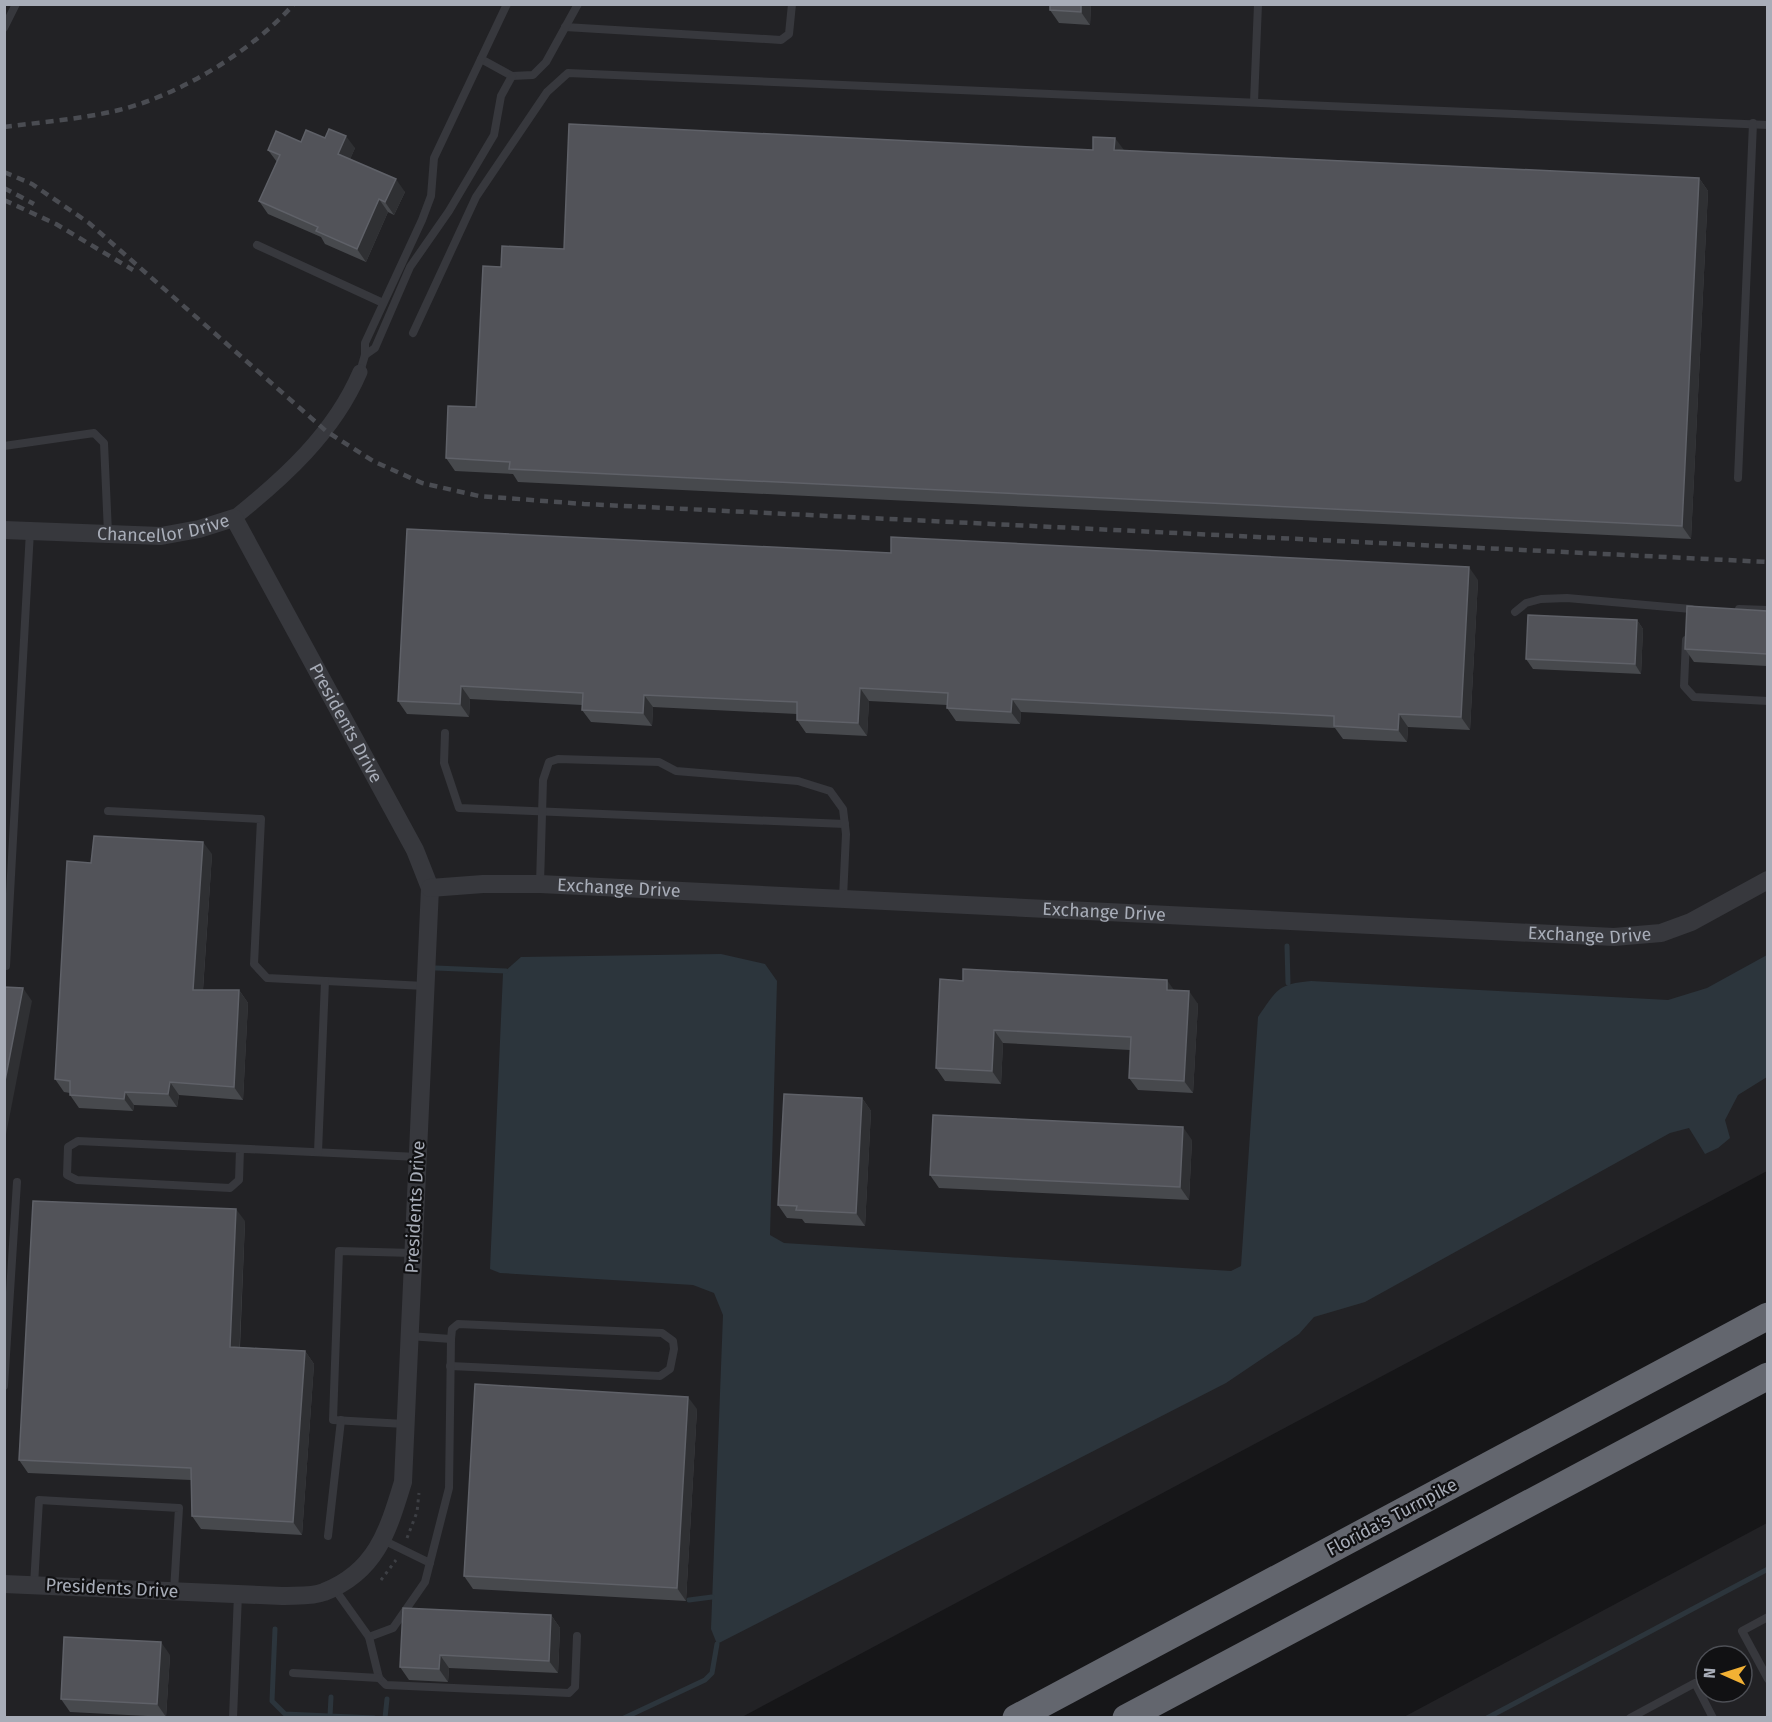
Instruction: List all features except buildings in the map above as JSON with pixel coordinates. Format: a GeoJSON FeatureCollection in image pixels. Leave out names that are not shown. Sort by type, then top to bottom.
{"type":"FeatureCollection","features":[{"type":"Feature","properties":{"kind":"highway","name":"Florida's Turnpike"},"geometry":{"type":"LineString","coordinates":[[1016,1718],[1767,1316]]}},
{"type":"Feature","properties":{"kind":"highway"},"geometry":{"type":"LineString","coordinates":[[1126,1718],[1767,1376]]}},
{"type":"Feature","properties":{"kind":"street","name":"Chancellor Drive"},"geometry":{"type":"LineString","coordinates":[[4,530],[161,536],[199,529],[234,518],[273,486],[326,431],[350,395],[360,372]]}},
{"type":"Feature","properties":{"kind":"street","name":"Presidents Drive"},"geometry":{"type":"LineString","coordinates":[[4,1584],[282,1596],[323,1593],[362,1569],[383,1540],[388,1532],[403,1482],[430,888],[415,850],[234,518]]}},
{"type":"Feature","properties":{"kind":"street","name":"Exchange Drive"},"geometry":{"type":"LineString","coordinates":[[430,888],[483,884],[540,885],[1614,937],[1660,933],[1691,922],[1767,880]]}},
{"type":"Feature","properties":{"kind":"lane"},"geometry":{"type":"LineString","coordinates":[[4,28],[16,4]]}},
{"type":"Feature","properties":{"kind":"lane"},"geometry":{"type":"LineString","coordinates":[[360,372],[365,355],[364,343],[431,196],[434,158],[507,4]]}},
{"type":"Feature","properties":{"kind":"lane"},"geometry":{"type":"LineString","coordinates":[[481,59],[512,76],[533,75],[546,62],[578,4]]}},
{"type":"Feature","properties":{"kind":"lane"},"geometry":{"type":"LineString","coordinates":[[565,27],[780,40],[789,34],[792,4]]}},
{"type":"Feature","properties":{"kind":"lane"},"geometry":{"type":"LineString","coordinates":[[1254,102],[1258,4]]}},
{"type":"Feature","properties":{"kind":"lane"},"geometry":{"type":"LineString","coordinates":[[413,333],[476,197],[547,92],[568,73],[1767,125]]}},
{"type":"Feature","properties":{"kind":"lane"},"geometry":{"type":"LineString","coordinates":[[365,355],[375,348],[410,267],[449,211],[494,135],[501,96],[512,76]]}},
{"type":"Feature","properties":{"kind":"lane"},"geometry":{"type":"LineString","coordinates":[[1738,478],[1753,123]]}},
{"type":"Feature","properties":{"kind":"lane"},"geometry":{"type":"LineString","coordinates":[[257,245],[383,303]]}},
{"type":"Feature","properties":{"kind":"lane"},"geometry":{"type":"LineString","coordinates":[[4,446],[94,433],[104,443],[108,535]]}},
{"type":"Feature","properties":{"kind":"lane"},"geometry":{"type":"LineString","coordinates":[[6,966],[30,531]]}},
{"type":"Feature","properties":{"kind":"lane"},"geometry":{"type":"LineString","coordinates":[[1515,612],[1526,603],[1550,599],[1689,612],[1702,609]]}},
{"type":"Feature","properties":{"kind":"lane"},"geometry":{"type":"LineString","coordinates":[[1724,609],[1767,610]]}},
{"type":"Feature","properties":{"kind":"lane"},"geometry":{"type":"LineString","coordinates":[[1686,627],[1684,686],[1694,697],[1767,701]]}},
{"type":"Feature","properties":{"kind":"lane"},"geometry":{"type":"LineString","coordinates":[[445,733],[444,763],[459,808],[845,824]]}},
{"type":"Feature","properties":{"kind":"lane"},"geometry":{"type":"LineString","coordinates":[[540,885],[543,780],[549,762],[558,759],[659,762],[676,771],[798,781],[830,791],[843,809],[845,824],[843,899]]}},
{"type":"Feature","properties":{"kind":"lane"},"geometry":{"type":"LineString","coordinates":[[108,811],[261,819],[254,964],[267,978],[425,986]]}},
{"type":"Feature","properties":{"kind":"lane"},"geometry":{"type":"LineString","coordinates":[[318,1152],[325,981]]}},
{"type":"Feature","properties":{"kind":"lane"},"geometry":{"type":"LineString","coordinates":[[240,1149],[239,1180],[230,1188],[77,1180],[67,1174],[68,1147],[78,1141],[418,1157]]}},
{"type":"Feature","properties":{"kind":"lane"},"geometry":{"type":"LineString","coordinates":[[4,1386],[17,1182]]}},
{"type":"Feature","properties":{"kind":"lane"},"geometry":{"type":"LineString","coordinates":[[405,1424],[333,1420],[339,1251],[413,1253]]}},
{"type":"Feature","properties":{"kind":"lane"},"geometry":{"type":"LineString","coordinates":[[369,1636],[393,1628],[425,1582],[449,1488],[450,1366],[452,1329],[458,1324],[662,1333],[673,1341],[674,1349],[670,1369],[660,1376],[450,1366]]}},
{"type":"Feature","properties":{"kind":"lane"},"geometry":{"type":"LineString","coordinates":[[409,1336],[451,1339]]}},
{"type":"Feature","properties":{"kind":"lane"},"geometry":{"type":"LineString","coordinates":[[328,1536],[341,1420]]}},
{"type":"Feature","properties":{"kind":"lane"},"geometry":{"type":"LineString","coordinates":[[34,1585],[39,1500],[179,1508],[174,1591]]}},
{"type":"Feature","properties":{"kind":"lane"},"geometry":{"type":"LineString","coordinates":[[383,1540],[430,1563]]}},
{"type":"Feature","properties":{"kind":"lane"},"geometry":{"type":"LineString","coordinates":[[333,1587],[369,1636],[379,1678],[386,1685],[569,1693],[575,1687],[577,1636]]}},
{"type":"Feature","properties":{"kind":"lane"},"geometry":{"type":"LineString","coordinates":[[233,1718],[238,1594]]}},
{"type":"Feature","properties":{"kind":"lane"},"geometry":{"type":"LineString","coordinates":[[1767,1617],[1742,1631],[1767,1679]]}},
{"type":"Feature","properties":{"kind":"lane"},"geometry":{"type":"LineString","coordinates":[[293,1673],[379,1678]]}},
{"type":"Feature","properties":{"kind":"lane"},"geometry":{"type":"LineString","coordinates":[[1630,1718],[1695,1683],[1713,1718]]}},
{"type":"Feature","properties":{"kind":"shaded area"},"geometry":{"type":"Polygon","coordinates":[[[5,5],[1767,5],[1767,1171],[742,1717],[5,1718],[5,5]]]}},
{"type":"Feature","properties":{"kind":"shaded area"},"geometry":{"type":"Polygon","coordinates":[[[721,954],[765,964],[777,981],[770,1235],[784,1243],[1231,1271],[1241,1266],[1258,1017],[1279,990],[1300,982],[1668,1000],[1707,988],[1767,955],[1767,1077],[1738,1095],[1725,1120],[1730,1138],[1718,1148],[1705,1154],[1689,1128],[1670,1133],[1365,1302],[1314,1317],[1299,1334],[1226,1383],[717,1644],[711,1629],[723,1315],[714,1293],[693,1285],[500,1273],[490,1269],[503,973],[521,957],[721,954]]]}},
{"type":"Feature","properties":{"kind":"shaded area"},"geometry":{"type":"Polygon","coordinates":[[[1767,1523],[1767,1717],[1402,1718],[1767,1523]]]}},
{"type":"Feature","properties":{"kind":"waterway"},"geometry":{"type":"LineString","coordinates":[[1287,946],[1288,983]]}},
{"type":"Feature","properties":{"kind":"waterway"},"geometry":{"type":"LineString","coordinates":[[436,968],[506,971]]}},
{"type":"Feature","properties":{"kind":"waterway"},"geometry":{"type":"LineString","coordinates":[[1487,1718],[1768,1569]]}},
{"type":"Feature","properties":{"kind":"waterway"},"geometry":{"type":"LineString","coordinates":[[689,1600],[712,1597]]}},
{"type":"Feature","properties":{"kind":"waterway"},"geometry":{"type":"LineString","coordinates":[[275,1629],[272,1701],[285,1714],[374,1718]]}},
{"type":"Feature","properties":{"kind":"waterway"},"geometry":{"type":"LineString","coordinates":[[624,1718],[705,1680],[712,1673],[717,1644]]}},
{"type":"Feature","properties":{"kind":"waterway"},"geometry":{"type":"LineString","coordinates":[[330,1716],[331,1697]]}},
{"type":"Feature","properties":{"kind":"waterway"},"geometry":{"type":"LineString","coordinates":[[385,1718],[387,1699]]}},
{"type":"Feature","properties":{"kind":"railway"},"geometry":{"type":"LineString","coordinates":[[4,127],[105,113],[166,94],[214,69],[236,54],[258,38],[294,4]]}},
{"type":"Feature","properties":{"kind":"railway"},"geometry":{"type":"LineString","coordinates":[[4,172],[32,184],[89,223],[326,431],[373,461],[422,483],[479,496],[584,504],[1768,562]]}},
{"type":"Feature","properties":{"kind":"railway"},"geometry":{"type":"LineString","coordinates":[[4,188],[34,204]]}},
{"type":"Feature","properties":{"kind":"railway"},"geometry":{"type":"LineString","coordinates":[[4,200],[56,224],[133,270]]}}]}
